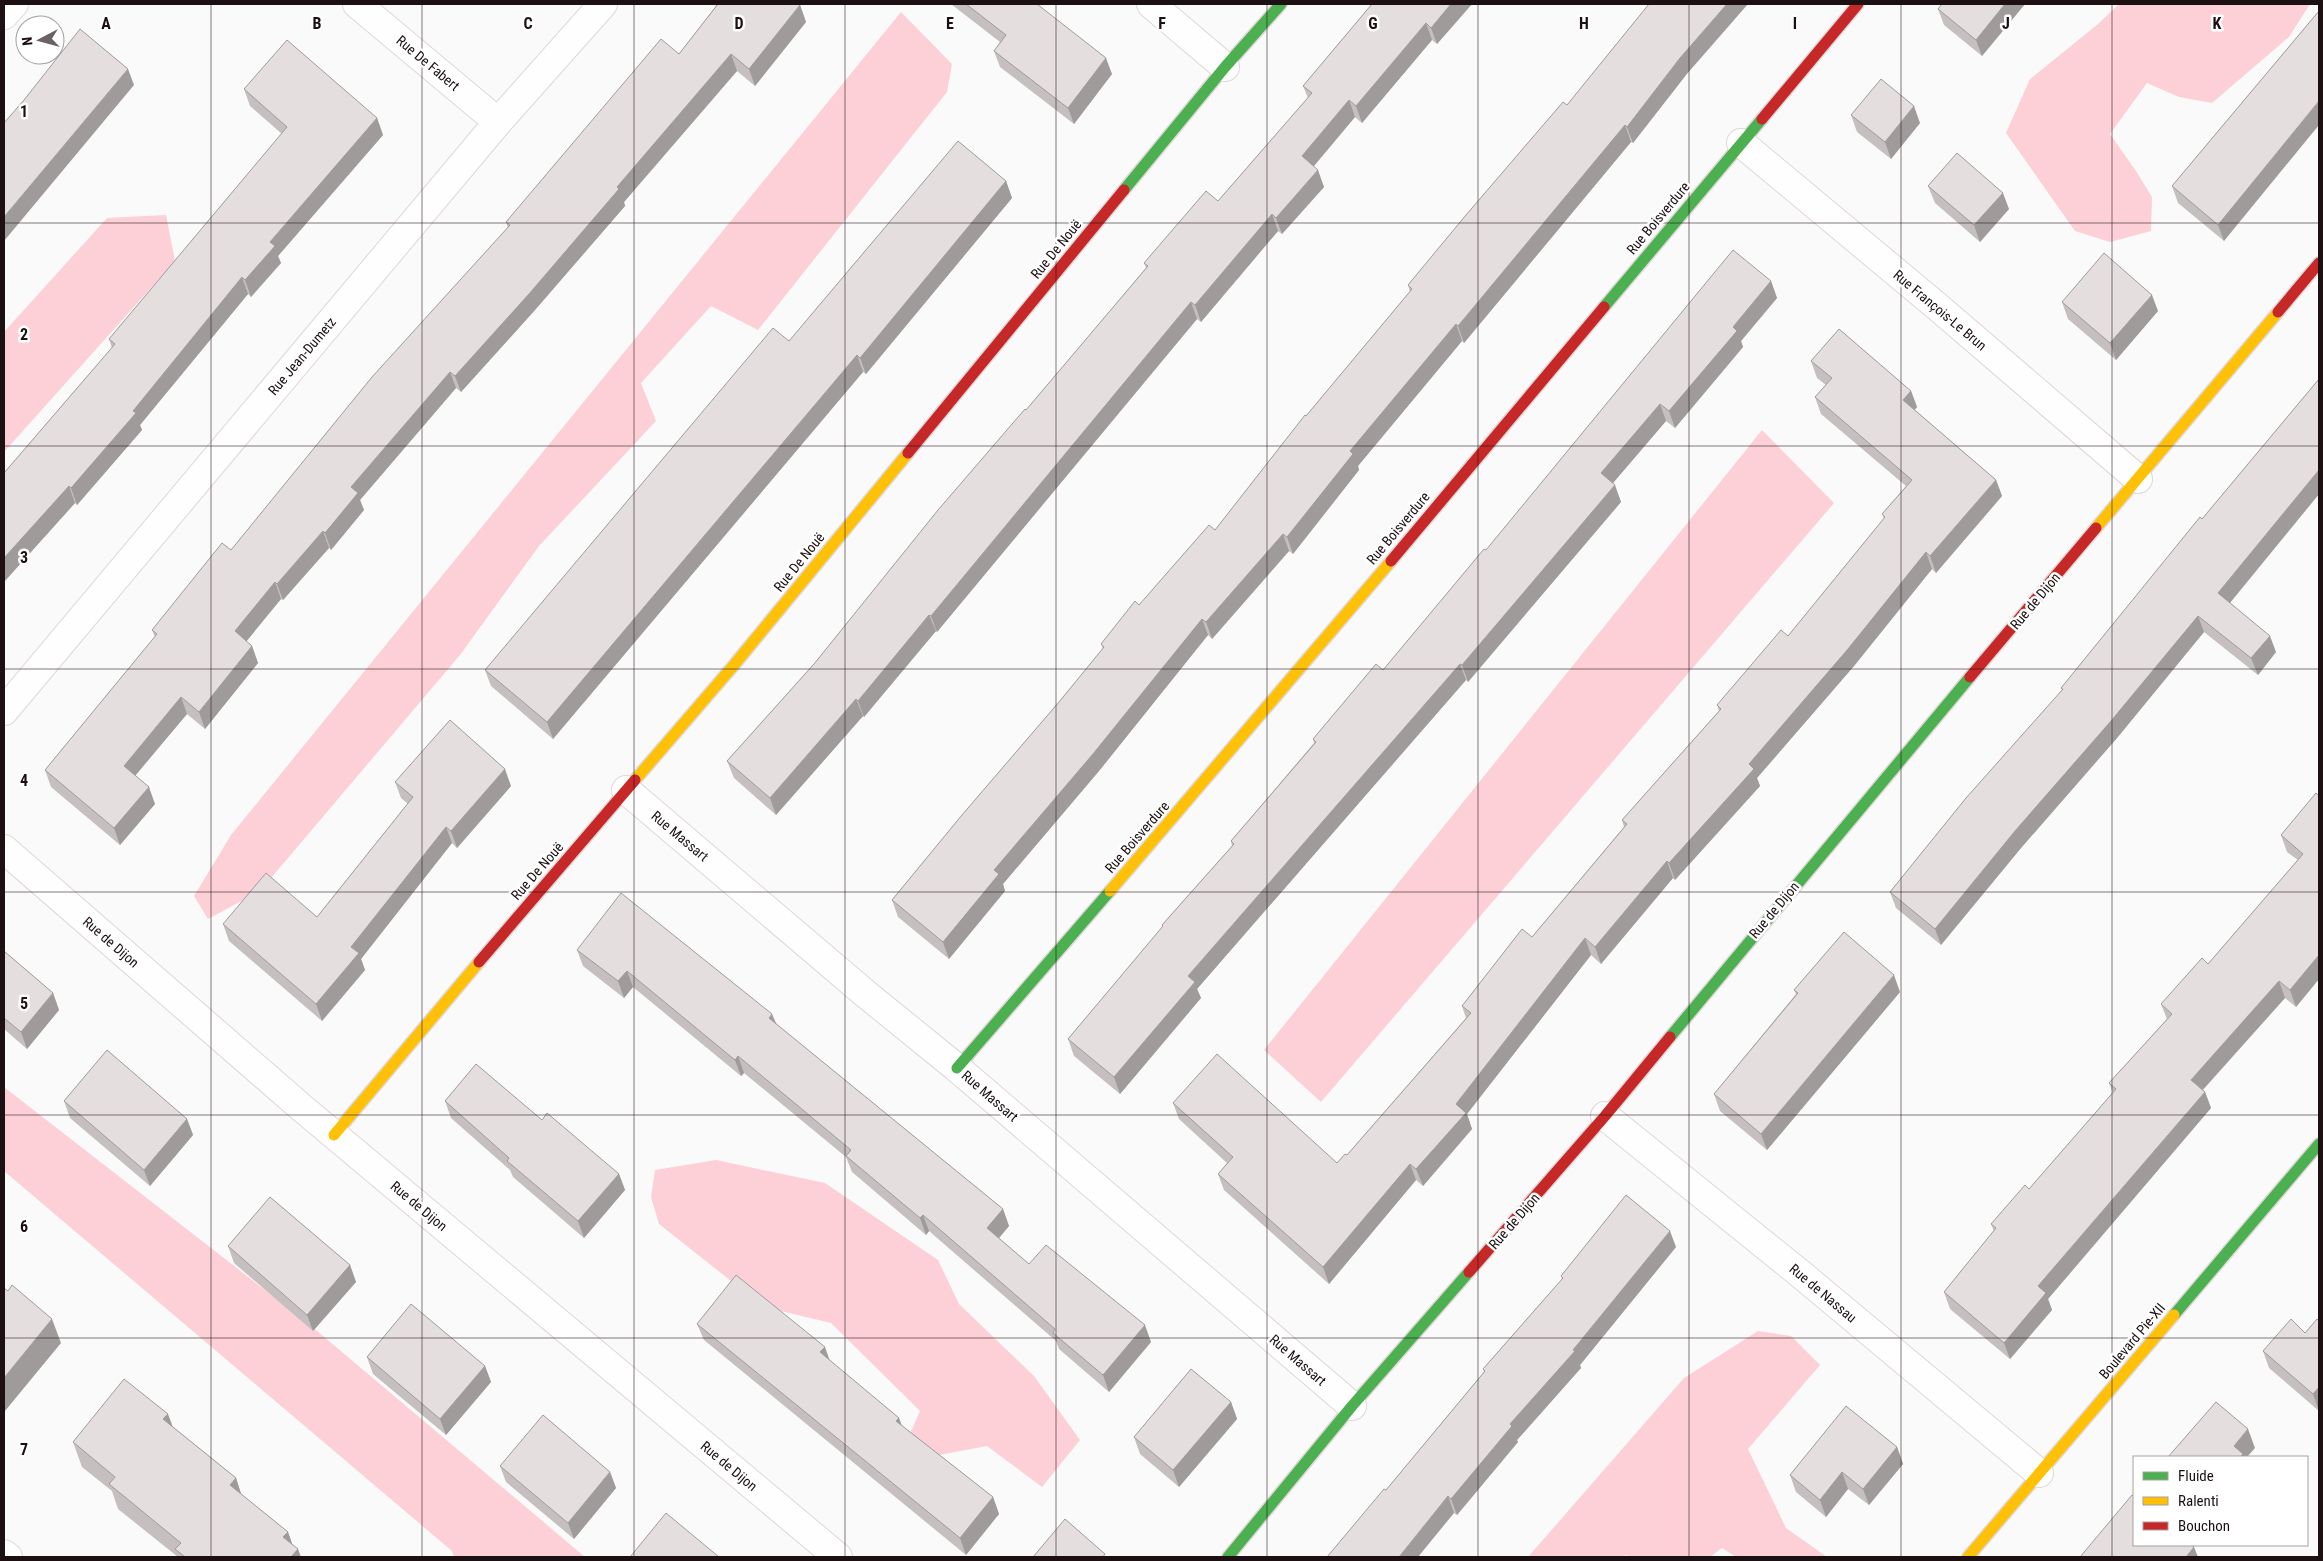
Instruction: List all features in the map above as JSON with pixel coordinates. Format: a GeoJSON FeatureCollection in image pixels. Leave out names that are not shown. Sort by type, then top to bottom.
{"type":"FeatureCollection","features":[{"type":"Feature","properties":{"kind":"street"},"geometry":{"type":"LineString","coordinates":[[4,15],[14,4]]}},
{"type":"Feature","properties":{"kind":"street","name":"Rue De Fabert"},"geometry":{"type":"LineString","coordinates":[[358,4],[498,122]]}},
{"type":"Feature","properties":{"kind":"street","name":"Rue Jean-Dumetz"},"geometry":{"type":"LineString","coordinates":[[4,711],[498,122],[603,4]]}},
{"type":"Feature","properties":{"kind":"street"},"geometry":{"type":"LineString","coordinates":[[1151,4],[1225,67]]}},
{"type":"Feature","properties":{"kind":"street","name":"Rue De Nouë"},"geometry":{"type":"LineString","coordinates":[[334,1134],[626,790],[734,666],[1225,67],[1281,4]]}},
{"type":"Feature","properties":{"kind":"street","name":"Rue Boisverdure"},"geometry":{"type":"LineString","coordinates":[[957,1068],[1276,698],[1858,4]]}},
{"type":"Feature","properties":{"kind":"street","name":"Rue François-Le Brun"},"geometry":{"type":"LineString","coordinates":[[1740,143],[1939,308],[2138,479]]}},
{"type":"Feature","properties":{"kind":"street","name":"Rue de Dijon"},"geometry":{"type":"LineString","coordinates":[[1228,1557],[1352,1406],[1605,1116],[1794,886],[2319,263]]}},
{"type":"Feature","properties":{"kind":"street","name":"Rue Massart"},"geometry":{"type":"LineString","coordinates":[[626,790],[867,995],[957,1068],[1352,1406]]}},
{"type":"Feature","properties":{"kind":"street","name":"Rue de Dijon"},"geometry":{"type":"LineString","coordinates":[[4,849],[334,1134],[838,1557]]}},
{"type":"Feature","properties":{"kind":"street","name":"Rue de Nassau"},"geometry":{"type":"LineString","coordinates":[[1605,1116],[1804,1276],[2039,1473]]}},
{"type":"Feature","properties":{"kind":"street","name":"Boulevard Pie-XII"},"geometry":{"type":"LineString","coordinates":[[1968,1557],[2319,1144]]}},
{"type":"Feature","properties":{"kind":"street"},"geometry":{"type":"LineString","coordinates":[[4,1554],[8,1557]]}},
{"type":"Feature","properties":{"kind":"shaded area"},"geometry":{"type":"Polygon","coordinates":[[[2119,4],[2310,4],[2289,37],[2212,103],[2179,97],[2147,83],[2110,134],[2152,197],[2151,231],[2110,242],[2075,231],[2006,133],[2030,79],[2098,24],[2119,4]]]}},
{"type":"Feature","properties":{"kind":"shaded area"},"geometry":{"type":"Polygon","coordinates":[[[901,12],[952,64],[947,92],[758,330],[711,306],[641,383],[656,421],[539,546],[460,655],[260,891],[208,919],[194,896],[231,835],[901,12]]]}},
{"type":"Feature","properties":{"kind":"shaded area"},"geometry":{"type":"Polygon","coordinates":[[[166,215],[175,261],[4,452],[4,332],[107,218],[166,215]]]}},
{"type":"Feature","properties":{"kind":"shaded area"},"geometry":{"type":"Polygon","coordinates":[[[1762,430],[1834,503],[1321,1102],[1264,1050],[1762,430]]]}},
{"type":"Feature","properties":{"kind":"shaded area"},"geometry":{"type":"Polygon","coordinates":[[[4,1087],[310,1325],[585,1557],[454,1557],[452,1551],[4,1171],[4,1087]]]}},
{"type":"Feature","properties":{"kind":"shaded area"},"geometry":{"type":"Polygon","coordinates":[[[716,1160],[825,1183],[938,1260],[959,1304],[1034,1376],[1080,1440],[1042,1487],[987,1446],[907,1461],[909,1436],[920,1411],[831,1323],[764,1307],[659,1224],[651,1197],[655,1170],[716,1160]]]}},
{"type":"Feature","properties":{"kind":"shaded area"},"geometry":{"type":"Polygon","coordinates":[[[1758,1331],[1791,1336],[1820,1365],[1748,1449],[1786,1528],[1827,1557],[1736,1557],[1722,1548],[1710,1557],[1629,1557],[1626,1555],[1623,1557],[1528,1557],[1684,1378],[1758,1331]]]}},
{"type":"Feature","properties":{"kind":"building"},"geometry":{"type":"Polygon","coordinates":[[[718,4],[800,5],[749,69],[731,54],[617,187],[619,189],[529,294],[455,376],[450,372],[351,487],[358,493],[325,533],[323,531],[277,584],[275,582],[235,631],[252,646],[199,712],[181,697],[124,766],[149,787],[114,828],[45,770],[157,634],[152,630],[222,543],[231,550],[372,377],[510,225],[506,222],[661,39],[679,54],[718,4]]]}},
{"type":"Feature","properties":{"kind":"building"},"geometry":{"type":"Polygon","coordinates":[[[966,4],[1037,4],[1106,58],[1068,108],[994,51],[1006,35],[966,4]]]}},
{"type":"Feature","properties":{"kind":"building"},"geometry":{"type":"Polygon","coordinates":[[[1372,4],[1451,4],[1431,28],[1426,23],[1356,106],[1349,100],[1302,156],[1318,170],[1276,218],[1272,214],[1195,305],[1191,302],[931,616],[929,615],[858,701],[856,699],[770,798],[727,761],[814,664],[938,510],[1148,266],[1144,263],[1206,191],[1218,201],[1312,93],[1303,86],[1372,4]]]}},
{"type":"Feature","properties":{"kind":"building"},"geometry":{"type":"Polygon","coordinates":[[[1649,4],[1727,4],[1680,58],[1627,127],[1625,125],[1458,326],[1456,324],[1350,451],[1353,454],[1287,537],[1283,534],[1206,622],[1202,619],[1093,754],[994,870],[999,874],[943,942],[892,900],[1104,647],[1101,644],[1135,601],[1139,605],[1209,525],[1215,530],[1305,415],[1412,289],[1408,285],[1563,102],[1567,105],[1649,4]]]}},
{"type":"Feature","properties":{"kind":"building"},"geometry":{"type":"Polygon","coordinates":[[[1942,4],[2005,4],[1976,40],[1938,9],[1942,4]]]}},
{"type":"Feature","properties":{"kind":"building"},"geometry":{"type":"Polygon","coordinates":[[[2319,11],[2319,101],[2218,225],[2172,186],[2319,11]]]}},
{"type":"Feature","properties":{"kind":"building"},"geometry":{"type":"Polygon","coordinates":[[[80,29],[128,69],[4,217],[4,123],[52,65],[65,65],[65,48],[80,29]]]}},
{"type":"Feature","properties":{"kind":"building"},"geometry":{"type":"Polygon","coordinates":[[[287,40],[377,118],[270,242],[275,246],[245,280],[242,277],[133,411],[136,413],[71,488],[69,486],[4,558],[4,473],[115,344],[109,339],[287,127],[244,89],[287,40]]]}},
{"type":"Feature","properties":{"kind":"building"},"geometry":{"type":"Polygon","coordinates":[[[1881,79],[1914,106],[1885,142],[1851,115],[1881,79]]]}},
{"type":"Feature","properties":{"kind":"building"},"geometry":{"type":"Polygon","coordinates":[[[958,141],[1006,181],[860,358],[857,355],[547,722],[485,670],[773,328],[789,341],[958,141]]]}},
{"type":"Feature","properties":{"kind":"building"},"geometry":{"type":"Polygon","coordinates":[[[1957,153],[2003,193],[1974,225],[1928,186],[1957,153]]]}},
{"type":"Feature","properties":{"kind":"building"},"geometry":{"type":"Polygon","coordinates":[[[1733,250],[1771,281],[1733,327],[1737,331],[1669,411],[1660,404],[1601,473],[1615,485],[1462,665],[1460,664],[1188,976],[1195,982],[1114,1077],[1068,1039],[1162,925],[1234,844],[1231,841],[1316,742],[1313,739],[1376,664],[1383,670],[1484,549],[1486,550],[1733,250]]]}},
{"type":"Feature","properties":{"kind":"building"},"geometry":{"type":"Polygon","coordinates":[[[2104,253],[2152,295],[2110,343],[2062,302],[2104,253]]]}},
{"type":"Feature","properties":{"kind":"building"},"geometry":{"type":"Polygon","coordinates":[[[1839,329],[1911,391],[1903,400],[1996,480],[1930,556],[1926,552],[1848,649],[1749,764],[1754,769],[1669,863],[1667,861],[1595,947],[1585,938],[1456,1104],[1466,1113],[1416,1169],[1410,1164],[1323,1267],[1218,1174],[1233,1157],[1173,1103],[1217,1054],[1337,1163],[1345,1154],[1347,1155],[1471,1013],[1462,1006],[1522,929],[1532,937],[1627,824],[1622,820],[1721,709],[1717,705],[1781,630],[1788,636],[1885,517],[1882,514],[1912,480],[1815,397],[1832,378],[1811,361],[1839,329]]]}},
{"type":"Feature","properties":{"kind":"building"},"geometry":{"type":"Polygon","coordinates":[[[2319,379],[2319,470],[2218,593],[2270,636],[2251,658],[2198,616],[2111,721],[2015,831],[1935,929],[1890,892],[1966,798],[2063,689],[2061,688],[2200,517],[2202,519],[2319,379]]]}},
{"type":"Feature","properties":{"kind":"building"},"geometry":{"type":"Polygon","coordinates":[[[450,720],[505,769],[451,831],[446,827],[351,947],[359,953],[316,1004],[223,924],[266,873],[317,917],[413,797],[395,782],[450,720]]]}},
{"type":"Feature","properties":{"kind":"building"},"geometry":{"type":"Polygon","coordinates":[[[2316,793],[2319,796],[2319,955],[2290,990],[2279,981],[2191,1080],[2205,1092],[2038,1286],[2046,1293],[2004,1343],[1944,1292],[1996,1228],[1991,1224],[2025,1185],[2029,1189],[2116,1089],[2109,1083],[2172,1014],[2161,1004],[2202,958],[2208,964],[2303,854],[2281,835],[2316,793]]]}},
{"type":"Feature","properties":{"kind":"building"},"geometry":{"type":"Polygon","coordinates":[[[621,893],[772,1014],[769,1018],[1003,1209],[987,1228],[1029,1264],[1046,1245],[1145,1325],[1103,1375],[1053,1333],[1055,1329],[923,1215],[920,1218],[846,1156],[851,1150],[738,1056],[735,1060],[627,971],[618,981],[577,950],[621,893]]]}},
{"type":"Feature","properties":{"kind":"building"},"geometry":{"type":"Polygon","coordinates":[[[1844,932],[1894,975],[1761,1134],[1714,1094],[1798,993],[1794,990],[1844,932]]]}},
{"type":"Feature","properties":{"kind":"building"},"geometry":{"type":"Polygon","coordinates":[[[4,951],[53,993],[21,1032],[4,1018],[4,951]]]}},
{"type":"Feature","properties":{"kind":"building"},"geometry":{"type":"Polygon","coordinates":[[[107,1050],[187,1119],[144,1170],[64,1101],[107,1050]]]}},
{"type":"Feature","properties":{"kind":"building"},"geometry":{"type":"Polygon","coordinates":[[[476,1064],[542,1120],[547,1113],[619,1174],[578,1221],[507,1161],[509,1158],[445,1101],[476,1064]]]}},
{"type":"Feature","properties":{"kind":"building"},"geometry":{"type":"Polygon","coordinates":[[[1626,1195],[1670,1231],[1573,1350],[1575,1351],[1510,1424],[1512,1426],[1451,1499],[1448,1496],[1399,1557],[1327,1557],[1384,1489],[1386,1490],[1485,1371],[1483,1369],[1563,1278],[1561,1276],[1626,1195]]]}},
{"type":"Feature","properties":{"kind":"building"},"geometry":{"type":"Polygon","coordinates":[[[270,1197],[350,1265],[307,1315],[228,1246],[270,1197]]]}},
{"type":"Feature","properties":{"kind":"building"},"geometry":{"type":"Polygon","coordinates":[[[736,1275],[825,1347],[820,1352],[899,1418],[896,1421],[993,1497],[960,1538],[697,1324],[736,1275]]]}},
{"type":"Feature","properties":{"kind":"building"},"geometry":{"type":"Polygon","coordinates":[[[12,1285],[52,1319],[4,1378],[4,1288],[8,1291],[12,1285]]]}},
{"type":"Feature","properties":{"kind":"building"},"geometry":{"type":"Polygon","coordinates":[[[411,1304],[485,1366],[440,1419],[367,1357],[411,1304]]]}},
{"type":"Feature","properties":{"kind":"building"},"geometry":{"type":"Polygon","coordinates":[[[2291,1319],[2305,1333],[2317,1319],[2319,1321],[2319,1387],[2313,1394],[2263,1351],[2291,1319]]]}},
{"type":"Feature","properties":{"kind":"building"},"geometry":{"type":"Polygon","coordinates":[[[1191,1369],[1231,1402],[1173,1470],[1134,1437],[1191,1369]]]}},
{"type":"Feature","properties":{"kind":"building"},"geometry":{"type":"Polygon","coordinates":[[[124,1379],[168,1414],[163,1419],[236,1478],[230,1485],[288,1532],[283,1537],[298,1549],[291,1557],[185,1557],[175,1549],[181,1543],[109,1484],[115,1477],[73,1442],[124,1379]]]}},
{"type":"Feature","properties":{"kind":"building"},"geometry":{"type":"Polygon","coordinates":[[[2216,1402],[2248,1429],[2234,1446],[2243,1454],[2241,1456],[2169,1456],[2216,1402]]]}},
{"type":"Feature","properties":{"kind":"building"},"geometry":{"type":"Polygon","coordinates":[[[1846,1406],[1897,1447],[1863,1489],[1842,1472],[1820,1500],[1790,1475],[1846,1406]]]}},
{"type":"Feature","properties":{"kind":"building"},"geometry":{"type":"Polygon","coordinates":[[[543,1415],[610,1472],[568,1523],[500,1466],[543,1415]]]}},
{"type":"Feature","properties":{"kind":"building"},"geometry":{"type":"Polygon","coordinates":[[[2132,1495],[2133,1546],[2194,1547],[2186,1557],[2080,1557],[2132,1495]]]}},
{"type":"Feature","properties":{"kind":"building"},"geometry":{"type":"Polygon","coordinates":[[[666,1513],[719,1557],[630,1557],[666,1513]]]}},
{"type":"Feature","properties":{"kind":"building"},"geometry":{"type":"Polygon","coordinates":[[[1065,1519],[1105,1554],[1103,1557],[1033,1557],[1065,1519]]]}},
{"type":"Feature","properties":{"kind":"traffic: fast"},"geometry":{"type":"LineString","coordinates":[[1124,190],[1225,67],[1281,4]]}},
{"type":"Feature","properties":{"kind":"traffic: fast"},"geometry":{"type":"LineString","coordinates":[[1604,307],[1762,119]]}},
{"type":"Feature","properties":{"kind":"traffic: fast"},"geometry":{"type":"LineString","coordinates":[[1670,1037],[1970,677]]}},
{"type":"Feature","properties":{"kind":"traffic: fast"},"geometry":{"type":"LineString","coordinates":[[957,1068],[1110,891]]}},
{"type":"Feature","properties":{"kind":"traffic: fast"},"geometry":{"type":"LineString","coordinates":[[2174,1315],[2319,1144]]}},
{"type":"Feature","properties":{"kind":"traffic: fast"},"geometry":{"type":"LineString","coordinates":[[1228,1557],[1352,1406],[1469,1272]]}},
{"type":"Feature","properties":{"kind":"traffic: slow"},"geometry":{"type":"LineString","coordinates":[[2096,528],[2278,312]]}},
{"type":"Feature","properties":{"kind":"traffic: slow"},"geometry":{"type":"LineString","coordinates":[[635,780],[734,665],[908,453]]}},
{"type":"Feature","properties":{"kind":"traffic: slow"},"geometry":{"type":"LineString","coordinates":[[1110,891],[1391,561]]}},
{"type":"Feature","properties":{"kind":"traffic: slow"},"geometry":{"type":"LineString","coordinates":[[334,1135],[479,962]]}},
{"type":"Feature","properties":{"kind":"traffic: slow"},"geometry":{"type":"LineString","coordinates":[[1968,1557],[2174,1315]]}},
{"type":"Feature","properties":{"kind":"traffic: jam"},"geometry":{"type":"LineString","coordinates":[[1762,119],[1858,4]]}},
{"type":"Feature","properties":{"kind":"traffic: jam"},"geometry":{"type":"LineString","coordinates":[[908,453],[1124,190]]}},
{"type":"Feature","properties":{"kind":"traffic: jam"},"geometry":{"type":"LineString","coordinates":[[2278,312],[2319,263]]}},
{"type":"Feature","properties":{"kind":"traffic: jam"},"geometry":{"type":"LineString","coordinates":[[1391,561],[1604,307]]}},
{"type":"Feature","properties":{"kind":"traffic: jam"},"geometry":{"type":"LineString","coordinates":[[1970,677],[2096,528]]}},
{"type":"Feature","properties":{"kind":"traffic: jam"},"geometry":{"type":"LineString","coordinates":[[479,962],[635,780]]}},
{"type":"Feature","properties":{"kind":"traffic: jam"},"geometry":{"type":"LineString","coordinates":[[1469,1272],[1605,1116],[1670,1037]]}}]}
